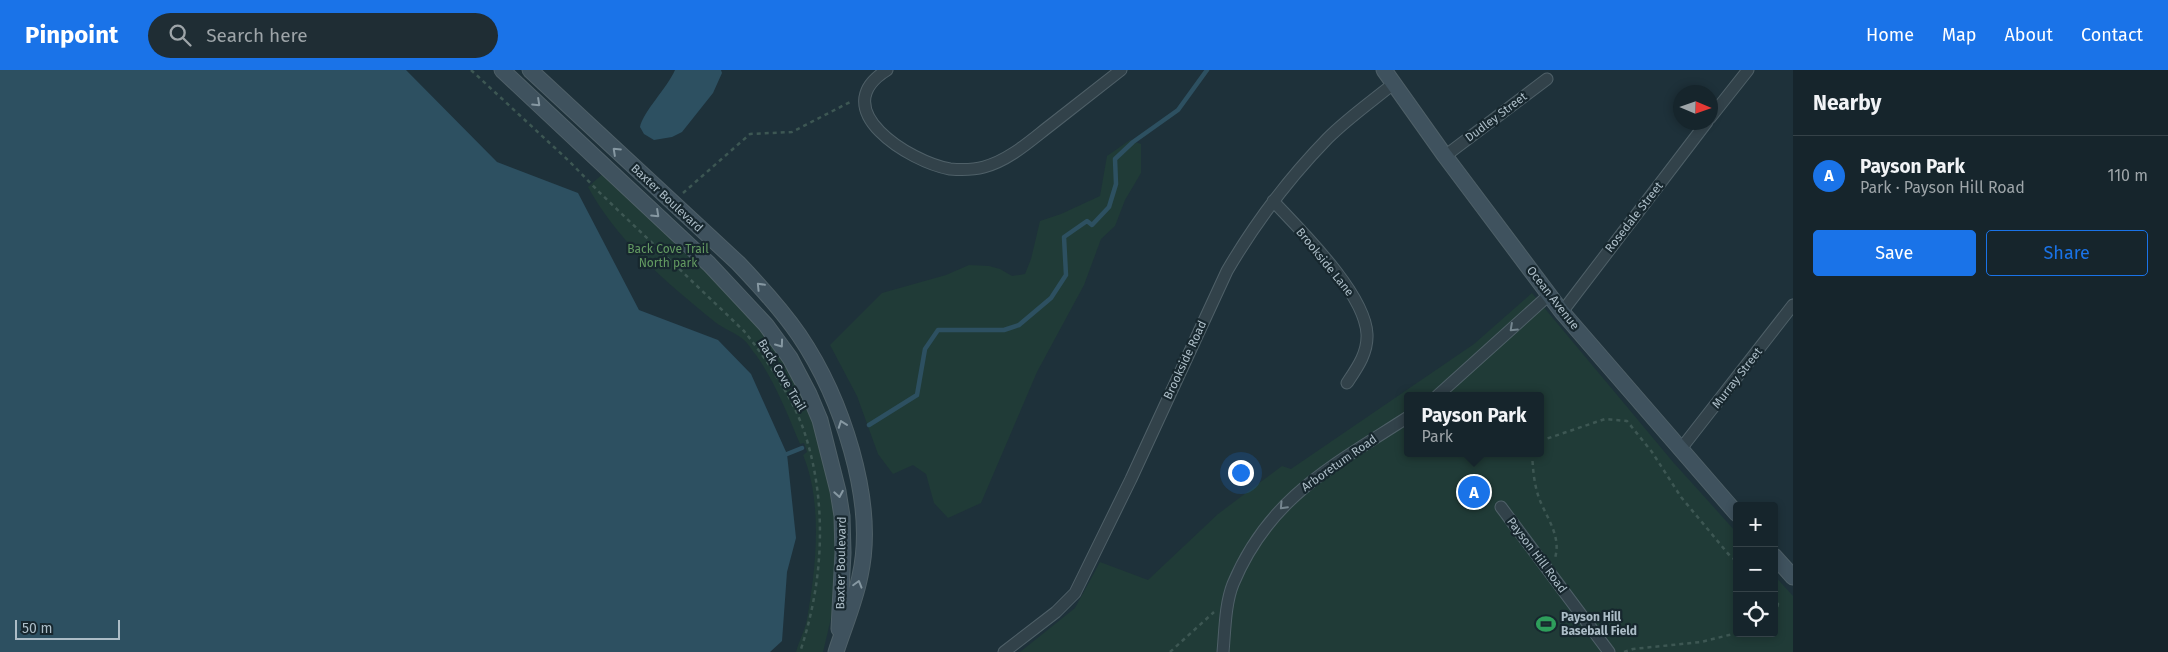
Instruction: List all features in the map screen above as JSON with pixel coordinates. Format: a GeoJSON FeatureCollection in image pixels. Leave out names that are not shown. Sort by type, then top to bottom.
{"type":"FeatureCollection","features":[{"type":"Feature","properties":{"kind":"street","name":"Baxter Boulevard"},"geometry":{"type":"LineString","coordinates":[[502,70],[715,271],[766,325],[790,358],[820,420],[840,500],[843,553],[836,649]]}},
{"type":"Feature","properties":{"kind":"street","name":"Baxter Boulevard"},"geometry":{"type":"LineString","coordinates":[[530,70],[738,263],[784,314],[820,370],[844,430],[855,466],[864,524],[861,576],[836,649]]}},
{"type":"Feature","properties":{"kind":"street"},"geometry":{"type":"LineString","coordinates":[[887,70],[872,82],[865,95],[864,110],[871,123],[894,143],[919,158],[950,169],[968,170],[1001,161],[1027,144],[1121,70]]}},
{"type":"Feature","properties":{"kind":"street","name":"Ocean Avenue"},"geometry":{"type":"LineString","coordinates":[[1384,70],[1445,156],[1562,312],[1733,510]]}},
{"type":"Feature","properties":{"kind":"street"},"geometry":{"type":"LineString","coordinates":[[1718,108],[1748,70]]}},
{"type":"Feature","properties":{"kind":"street","name":"Dudley Street"},"geometry":{"type":"LineString","coordinates":[[1445,156],[1547,78]]}},
{"type":"Feature","properties":{"kind":"street","name":"Brookside Road"},"geometry":{"type":"LineString","coordinates":[[1004,652],[1056,612],[1075,593],[1127,487],[1227,271],[1240,249],[1273,201],[1329,138],[1355,113],[1393,84]]}},
{"type":"Feature","properties":{"kind":"street","name":"Rosedale Street"},"geometry":{"type":"LineString","coordinates":[[1562,312],[1701,130]]}},
{"type":"Feature","properties":{"kind":"street","name":"Brookside Lane"},"geometry":{"type":"LineString","coordinates":[[1273,201],[1306,236],[1349,289],[1362,311],[1368,336],[1362,360],[1347,383]]}},
{"type":"Feature","properties":{"kind":"street"},"geometry":{"type":"LineString","coordinates":[[1442,392],[1549,295]]}},
{"type":"Feature","properties":{"kind":"street","name":"Murray Street"},"geometry":{"type":"LineString","coordinates":[[1680,450],[1793,305]]}},
{"type":"Feature","properties":{"kind":"street","name":"Arboretum Road"},"geometry":{"type":"LineString","coordinates":[[1223,652],[1233,586],[1253,546],[1267,524],[1285,504],[1329,468],[1404,420]]}},
{"type":"Feature","properties":{"kind":"street","name":"Payson Hill Road"},"geometry":{"type":"LineString","coordinates":[[1501,507],[1609,652]]}},
{"type":"Feature","properties":{"kind":"street"},"geometry":{"type":"LineString","coordinates":[[1778,560],[1793,577]]}},
{"type":"Feature","properties":{"kind":"path","name":"Back Cove Trail"},"geometry":{"type":"LineString","coordinates":[[472,70],[569,160],[600,193],[744,331],[761,352],[791,404],[803,427],[814,469],[820,525],[817,574],[810,622],[800,652]]}},
{"type":"Feature","properties":{"kind":"path"},"geometry":{"type":"LineString","coordinates":[[672,203],[750,134],[792,132],[865,95]]}},
{"type":"Feature","properties":{"kind":"path"},"geometry":{"type":"LineString","coordinates":[[1544,440],[1605,419],[1627,421],[1652,452],[1681,497],[1733,558]]}},
{"type":"Feature","properties":{"kind":"path"},"geometry":{"type":"LineString","coordinates":[[1532,457],[1534,480],[1558,548],[1551,574]]}},
{"type":"Feature","properties":{"kind":"path"},"geometry":{"type":"LineString","coordinates":[[1170,652],[1230,598]]}},
{"type":"Feature","properties":{"kind":"path"},"geometry":{"type":"LineString","coordinates":[[1624,652],[1633,649],[1701,642],[1733,634]]}},
{"type":"Feature","properties":{"kind":"green space"},"geometry":{"type":"Polygon","coordinates":[[[1130,140],[1141,144],[1141,173],[1125,200],[1115,226],[1101,239],[1084,285],[1037,372],[981,503],[948,518],[934,503],[926,474],[913,465],[893,474],[878,454],[857,396],[830,345],[882,293],[946,275],[969,265],[989,266],[1000,269],[1012,276],[1025,274],[1031,259],[1040,221],[1061,214],[1100,196],[1107,156],[1130,140]]]}},
{"type":"Feature","properties":{"kind":"green space","name":"Back Cove Trail North park"},"geometry":{"type":"Polygon","coordinates":[[[606,171],[742,302],[806,391],[841,517],[837,593],[823,652],[796,652],[807,619],[813,579],[816,536],[813,493],[803,455],[807,452],[804,443],[800,444],[775,387],[763,365],[747,343],[715,322],[662,277],[629,244],[600,207],[588,187],[606,171]]]}},
{"type":"Feature","properties":{"kind":"green space"},"geometry":{"type":"Polygon","coordinates":[[[1532,293],[1673,462],[1733,529],[1733,637],[1778,637],[1778,579],[1793,596],[1793,652],[1020,652],[1075,608],[1100,562],[1148,580],[1218,514],[1282,466],[1291,469],[1474,344],[1532,293]]]}},
{"type":"Feature","properties":{"kind":"water"},"geometry":{"type":"Polygon","coordinates":[[[0,70],[406,70],[497,162],[578,193],[639,310],[718,340],[751,374],[787,454],[796,538],[787,572],[782,641],[770,652],[0,652],[0,70]]]}},
{"type":"Feature","properties":{"kind":"water"},"geometry":{"type":"Polygon","coordinates":[[[675,70],[721,70],[722,73],[713,93],[682,132],[672,137],[654,140],[644,134],[640,127],[646,114],[675,70]]]}},
{"type":"Feature","properties":{"kind":"waterway"},"geometry":{"type":"LineString","coordinates":[[869,425],[917,395],[925,349],[938,330],[1004,330],[1019,325],[1051,298],[1066,275],[1064,237],[1087,221],[1092,225],[1109,207],[1116,184],[1115,159],[1133,142],[1178,110],[1207,70]]}},
{"type":"Feature","properties":{"kind":"waterway"},"geometry":{"type":"LineString","coordinates":[[787,454],[802,448]]}},
{"type":"Feature","properties":{"kind":"place","name":"Payson Park"},"geometry":{"type":"Point","coordinates":[1474,492]}},
{"type":"Feature","properties":{"kind":"place","name":"Payson Hill Baseball Field"},"geometry":{"type":"Point","coordinates":[1546,624]}}]}
